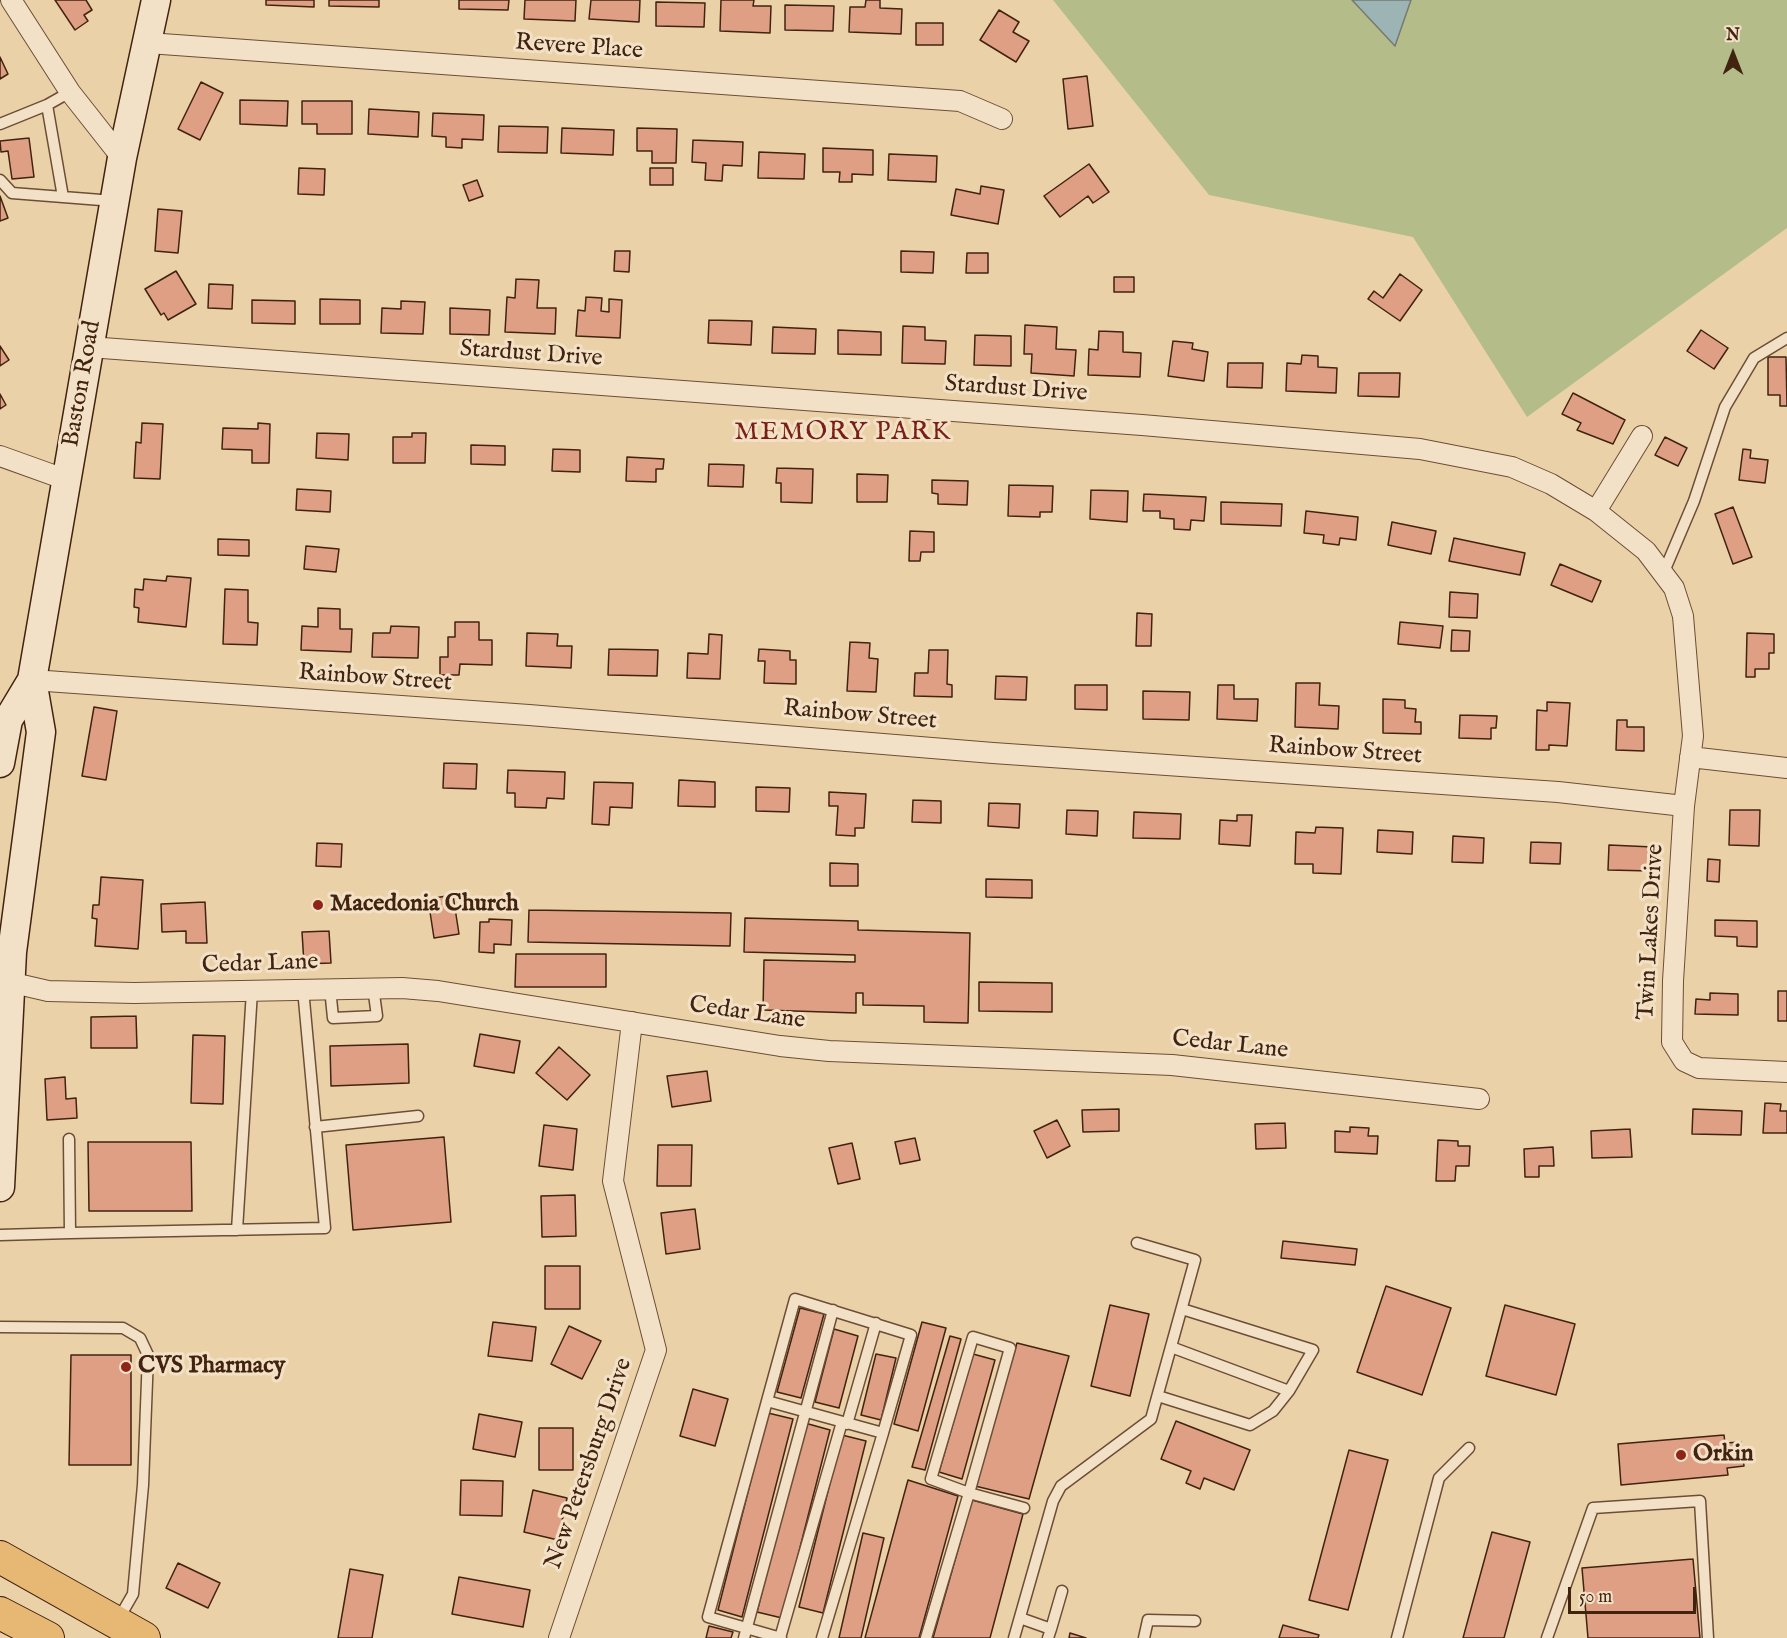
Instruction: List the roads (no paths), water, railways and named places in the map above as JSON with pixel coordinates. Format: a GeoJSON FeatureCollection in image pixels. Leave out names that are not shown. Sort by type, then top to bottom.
{"type":"FeatureCollection","features":[{"type":"Feature","properties":{"kind":"main road","name":"Baston Road"},"geometry":{"type":"LineString","coordinates":[[0,763],[8,720],[32,680],[122,158],[156,0]]}},
{"type":"Feature","properties":{"kind":"main road"},"geometry":{"type":"LineString","coordinates":[[0,1187],[5,980],[41,732],[32,680]]}},
{"type":"Feature","properties":{"kind":"main road"},"geometry":{"type":"LineString","coordinates":[[0,1557],[144,1638]]}},
{"type":"Feature","properties":{"kind":"main road"},"geometry":{"type":"LineString","coordinates":[[0,1613],[48,1638]]}},
{"type":"Feature","properties":{"kind":"street"},"geometry":{"type":"LineString","coordinates":[[10,0],[70,92],[122,158]]}},
{"type":"Feature","properties":{"kind":"street","name":"Revere Place"},"geometry":{"type":"LineString","coordinates":[[148,43],[960,101],[1002,119]]}},
{"type":"Feature","properties":{"kind":"street","name":"Stardust Drive"},"geometry":{"type":"LineString","coordinates":[[89,347],[1142,425],[1420,449],[1512,467],[1551,484],[1596,511],[1646,551],[1677,597],[1687,644],[1693,736],[1684,806]]}},
{"type":"Feature","properties":{"kind":"street"},"geometry":{"type":"LineString","coordinates":[[1596,511],[1642,436]]}},
{"type":"Feature","properties":{"kind":"street"},"geometry":{"type":"LineString","coordinates":[[0,456],[67,480]]}},
{"type":"Feature","properties":{"kind":"street","name":"Rainbow Street"},"geometry":{"type":"LineString","coordinates":[[32,680],[551,716],[993,753],[1558,792],[1684,806]]}},
{"type":"Feature","properties":{"kind":"street"},"geometry":{"type":"LineString","coordinates":[[1690,757],[1787,768]]}},
{"type":"Feature","properties":{"kind":"street","name":"Twin Lakes Drive"},"geometry":{"type":"LineString","coordinates":[[1684,806],[1673,981],[1672,1042],[1684,1061],[1699,1068],[1787,1072]]}},
{"type":"Feature","properties":{"kind":"street","name":"Cedar Lane"},"geometry":{"type":"LineString","coordinates":[[5,980],[48,991],[252,991],[373,987],[438,991],[809,1049],[1172,1065],[1479,1100]]}},
{"type":"Feature","properties":{"kind":"street","name":"New Petersburg Drive"},"geometry":{"type":"LineString","coordinates":[[559,1638],[656,1350],[613,1180],[633,1022]]}},
{"type":"Feature","properties":{"kind":"lane"},"geometry":{"type":"LineString","coordinates":[[0,124],[48,105],[70,92]]}},
{"type":"Feature","properties":{"kind":"lane"},"geometry":{"type":"LineString","coordinates":[[48,105],[63,197]]}},
{"type":"Feature","properties":{"kind":"lane"},"geometry":{"type":"LineString","coordinates":[[0,180],[12,193],[115,201]]}},
{"type":"Feature","properties":{"kind":"lane"},"geometry":{"type":"LineString","coordinates":[[1663,574],[1694,501],[1725,407],[1754,358],[1787,338]]}},
{"type":"Feature","properties":{"kind":"lane"},"geometry":{"type":"LineString","coordinates":[[330,988],[333,1018],[377,1017],[373,987]]}},
{"type":"Feature","properties":{"kind":"lane"},"geometry":{"type":"LineString","coordinates":[[0,1235],[325,1228],[303,989]]}},
{"type":"Feature","properties":{"kind":"lane"},"geometry":{"type":"LineString","coordinates":[[237,1230],[252,991]]}},
{"type":"Feature","properties":{"kind":"lane"},"geometry":{"type":"LineString","coordinates":[[315,1127],[418,1116]]}},
{"type":"Feature","properties":{"kind":"lane"},"geometry":{"type":"LineString","coordinates":[[69,1139],[70,1233]]}},
{"type":"Feature","properties":{"kind":"lane"},"geometry":{"type":"LineString","coordinates":[[1014,1638],[1053,1501],[1061,1486],[1151,1419],[1195,1260],[1137,1244]]}},
{"type":"Feature","properties":{"kind":"lane"},"geometry":{"type":"LineString","coordinates":[[822,1638],[911,1335],[876,1323],[795,1299],[708,1617],[745,1633],[781,1638],[876,1323]]}},
{"type":"Feature","properties":{"kind":"lane"},"geometry":{"type":"LineString","coordinates":[[1158,1396],[1250,1425],[1273,1411],[1289,1391],[1313,1350],[1182,1309]]}},
{"type":"Feature","properties":{"kind":"lane"},"geometry":{"type":"LineString","coordinates":[[745,1633],[833,1310]]}},
{"type":"Feature","properties":{"kind":"lane"},"geometry":{"type":"LineString","coordinates":[[0,1327],[123,1328],[140,1338],[148,1355],[143,1485],[133,1594],[117,1623]]}},
{"type":"Feature","properties":{"kind":"lane"},"geometry":{"type":"LineString","coordinates":[[926,1638],[969,1493],[1010,1348],[973,1337],[931,1479],[969,1493],[1024,1508]]}},
{"type":"Feature","properties":{"kind":"lane"},"geometry":{"type":"LineString","coordinates":[[1171,1347],[1289,1391]]}},
{"type":"Feature","properties":{"kind":"lane"},"geometry":{"type":"LineString","coordinates":[[766,1401],[883,1433]]}},
{"type":"Feature","properties":{"kind":"lane"},"geometry":{"type":"LineString","coordinates":[[1397,1638],[1439,1478],[1469,1448]]}},
{"type":"Feature","properties":{"kind":"lane"},"geometry":{"type":"LineString","coordinates":[[1547,1638],[1593,1508],[1700,1501],[1708,1638]]}},
{"type":"Feature","properties":{"kind":"lane"},"geometry":{"type":"LineString","coordinates":[[1020,1618],[1049,1633],[1062,1591]]}},
{"type":"Feature","properties":{"kind":"lane"},"geometry":{"type":"LineString","coordinates":[[1144,1638],[1148,1620],[1195,1622]]}},
{"type":"Feature","properties":{"kind":"water"},"geometry":{"type":"Polygon","coordinates":[[[1352,0],[1411,0],[1395,46],[1352,0]]]}},
{"type":"Feature","properties":{"kind":"place","name":"Macedonia Church"},"geometry":{"type":"Point","coordinates":[318,905]}},
{"type":"Feature","properties":{"kind":"place","name":"CVS Pharmacy"},"geometry":{"type":"Point","coordinates":[126,1367]}},
{"type":"Feature","properties":{"kind":"place","name":"Orkin"},"geometry":{"type":"Point","coordinates":[1681,1455]}},
{"type":"Feature","properties":{"kind":"district","name":"MEMORY PARK"},"geometry":{"type":"Point","coordinates":[843,434]}}]}
